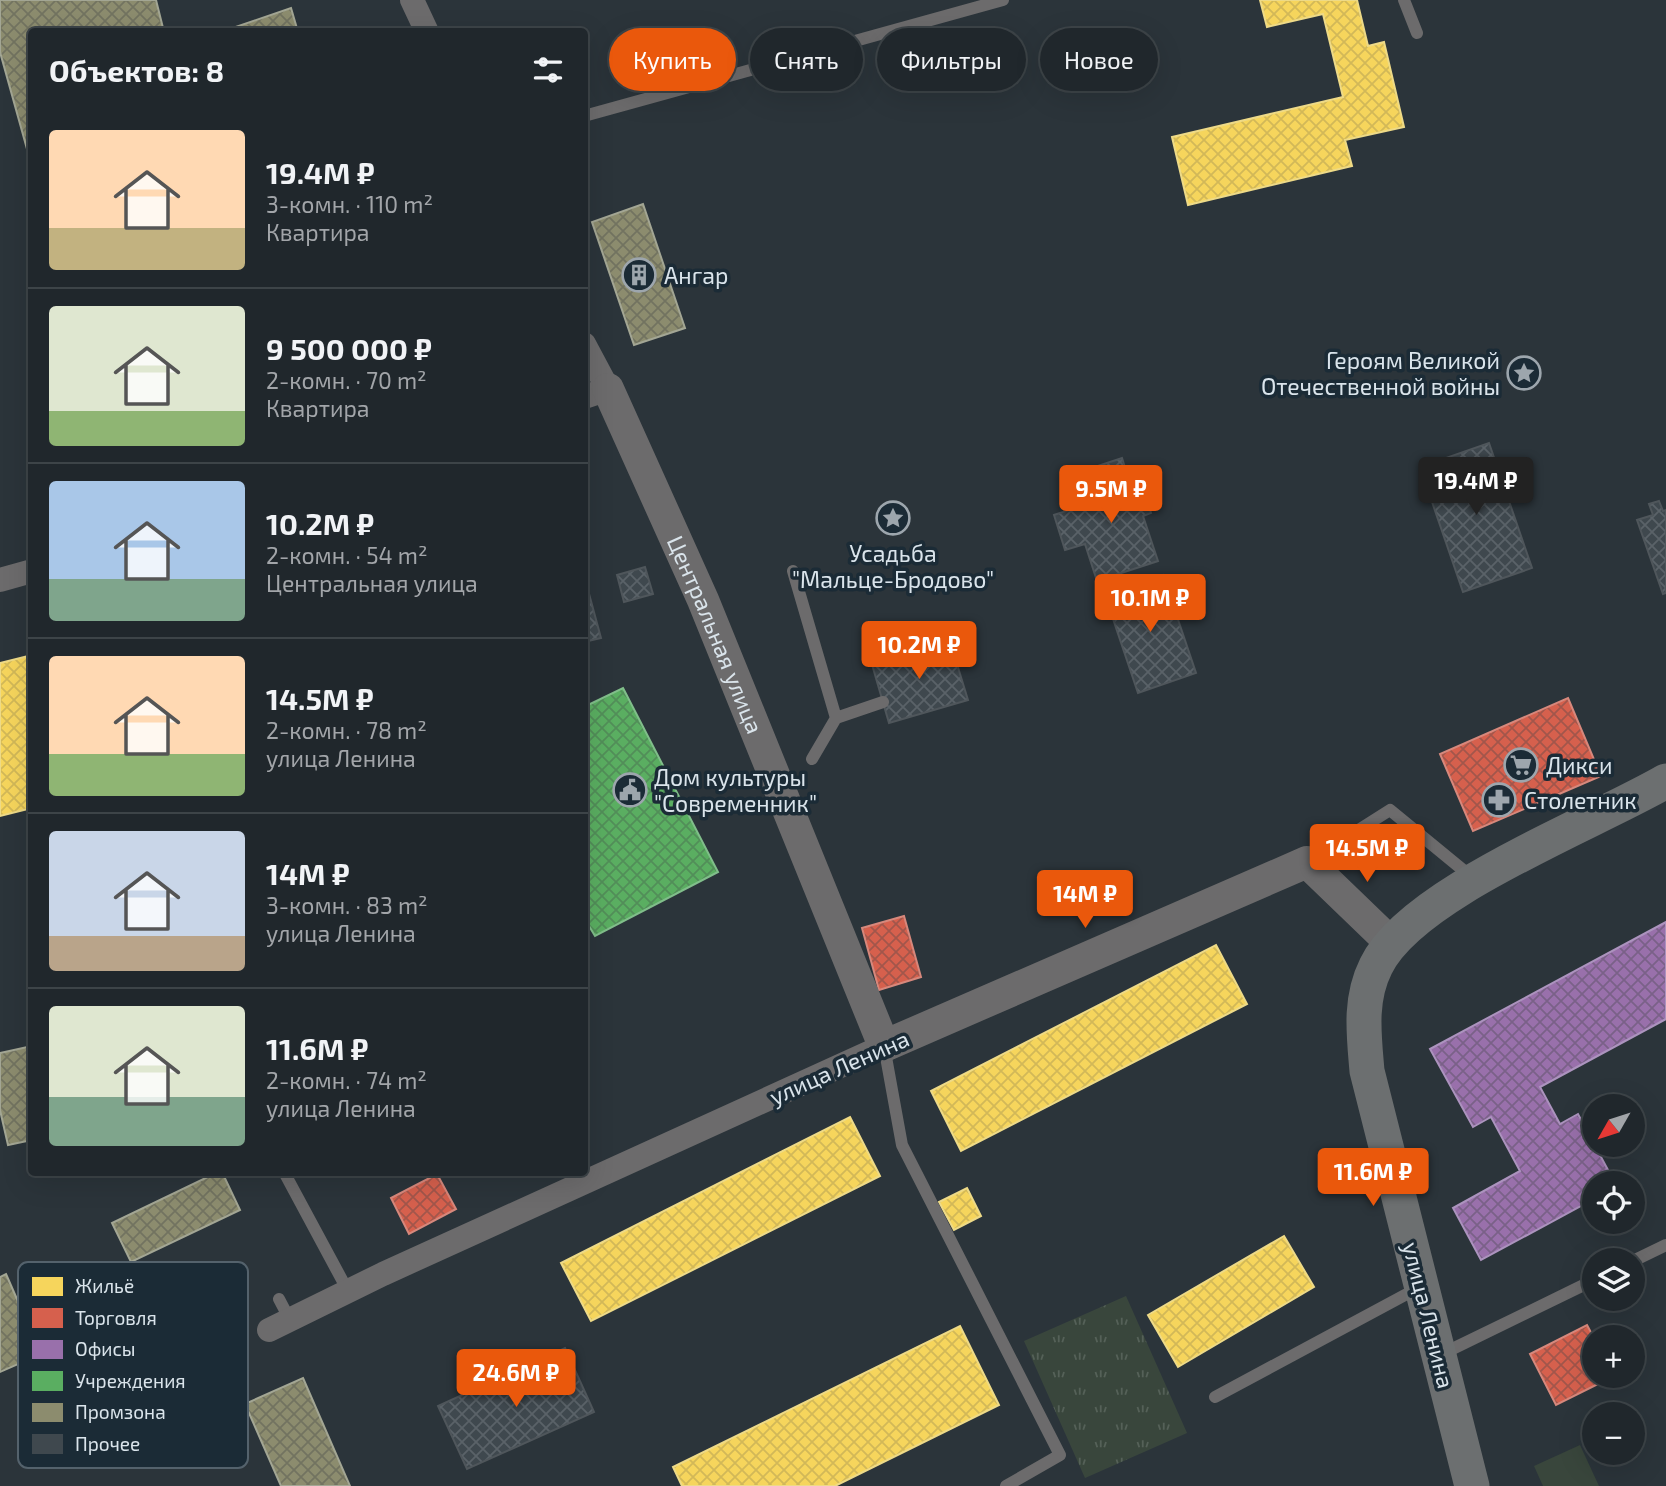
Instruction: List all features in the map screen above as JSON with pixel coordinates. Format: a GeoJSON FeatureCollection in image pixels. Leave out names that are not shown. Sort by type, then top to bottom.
{"type":"FeatureCollection","features":[{"type":"Feature","properties":{"kind":"main road","name":"улица Ленина"},"geometry":{"type":"LineString","coordinates":[[1472,1486],[1366,1059],[1362,1011],[1375,966],[1407,926],[1475,880],[1620,808],[1666,781]]}},
{"type":"Feature","properties":{"kind":"street"},"geometry":{"type":"LineString","coordinates":[[412,0],[425,28]]}},
{"type":"Feature","properties":{"kind":"street","name":"Центральная улица"},"geometry":{"type":"LineString","coordinates":[[588,360],[596,393],[703,600],[884,1046]]}},
{"type":"Feature","properties":{"kind":"street"},"geometry":{"type":"LineString","coordinates":[[0,580],[28,572]]}},
{"type":"Feature","properties":{"kind":"street"},"geometry":{"type":"LineString","coordinates":[[1307,862],[1391,943]]}},
{"type":"Feature","properties":{"kind":"street","name":"улица Ленина"},"geometry":{"type":"LineString","coordinates":[[279,1316],[348,1291],[884,1046],[1307,862]]}},
{"type":"Feature","properties":{"kind":"lane"},"geometry":{"type":"LineString","coordinates":[[588,115],[1003,0]]}},
{"type":"Feature","properties":{"kind":"lane"},"geometry":{"type":"LineString","coordinates":[[1404,0],[1417,33]]}},
{"type":"Feature","properties":{"kind":"lane"},"geometry":{"type":"LineString","coordinates":[[793,571],[836,718]]}},
{"type":"Feature","properties":{"kind":"lane"},"geometry":{"type":"LineString","coordinates":[[813,759],[836,718],[883,702]]}},
{"type":"Feature","properties":{"kind":"lane"},"geometry":{"type":"LineString","coordinates":[[1307,862],[1390,810],[1475,880]]}},
{"type":"Feature","properties":{"kind":"lane"},"geometry":{"type":"LineString","coordinates":[[884,1046],[902,1145],[1060,1455],[1006,1486]]}},
{"type":"Feature","properties":{"kind":"lane"},"geometry":{"type":"LineString","coordinates":[[286,1176],[348,1291]]}},
{"type":"Feature","properties":{"kind":"lane"},"geometry":{"type":"LineString","coordinates":[[1645,1255],[1666,1245]]}},
{"type":"Feature","properties":{"kind":"lane"},"geometry":{"type":"LineString","coordinates":[[1215,1397],[1422,1286]]}},
{"type":"Feature","properties":{"kind":"lane"},"geometry":{"type":"LineString","coordinates":[[1439,1355],[1582,1286]]}},
{"type":"Feature","properties":{"kind":"green space"},"geometry":{"type":"Polygon","coordinates":[[[1126,1296],[1187,1433],[1085,1478],[1024,1341],[1126,1296]]]}},
{"type":"Feature","properties":{"kind":"green space"},"geometry":{"type":"Polygon","coordinates":[[[1580,1445],[1582,1465],[1589,1465],[1599,1486],[1543,1486],[1534,1466],[1580,1445]]]}},
{"type":"Feature","properties":{"kind":"building: Жильё"},"geometry":{"type":"Polygon","coordinates":[[[1260,0],[1357,0],[1368,46],[1384,42],[1404,127],[1345,140],[1352,166],[1188,205],[1172,137],[1343,97],[1323,14],[1267,27],[1260,0]]]}},
{"type":"Feature","properties":{"kind":"building: Жильё"},"geometry":{"type":"Polygon","coordinates":[[[28,656],[28,809],[0,816],[0,663],[28,656]]]}},
{"type":"Feature","properties":{"kind":"building: Жильё"},"geometry":{"type":"Polygon","coordinates":[[[1216,945],[1247,1004],[961,1151],[931,1091],[1216,945]]]}},
{"type":"Feature","properties":{"kind":"building: Жильё"},"geometry":{"type":"Polygon","coordinates":[[[850,1117],[880,1176],[591,1321],[561,1263],[850,1117]]]}},
{"type":"Feature","properties":{"kind":"building: Жильё"},"geometry":{"type":"Polygon","coordinates":[[[967,1188],[981,1216],[954,1230],[939,1202],[967,1188]]]}},
{"type":"Feature","properties":{"kind":"building: Жильё"},"geometry":{"type":"Polygon","coordinates":[[[1284,1236],[1314,1287],[1178,1367],[1148,1315],[1284,1236]]]}},
{"type":"Feature","properties":{"kind":"building: Жильё"},"geometry":{"type":"Polygon","coordinates":[[[960,1326],[999,1405],[835,1486],[682,1486],[673,1467],[960,1326]]]}},
{"type":"Feature","properties":{"kind":"building: Торговля","name":"Дикси"},"geometry":{"type":"Polygon","coordinates":[[[1568,698],[1601,776],[1473,831],[1440,754],[1568,698]]]}},
{"type":"Feature","properties":{"kind":"building: Торговля"},"geometry":{"type":"Polygon","coordinates":[[[904,916],[921,977],[879,990],[862,928],[904,916]]]}},
{"type":"Feature","properties":{"kind":"building: Торговля"},"geometry":{"type":"Polygon","coordinates":[[[438,1176],[456,1209],[409,1234],[391,1198],[438,1176]]]}},
{"type":"Feature","properties":{"kind":"building: Торговля"},"geometry":{"type":"Polygon","coordinates":[[[1582,1328],[1582,1388],[1590,1388],[1556,1405],[1530,1354],[1582,1328]]]}},
{"type":"Feature","properties":{"kind":"building: Офисы"},"geometry":{"type":"Polygon","coordinates":[[[1666,922],[1666,1019],[1540,1087],[1560,1124],[1578,1114],[1582,1121],[1582,1157],[1601,1157],[1609,1171],[1582,1171],[1582,1205],[1481,1260],[1453,1208],[1520,1171],[1491,1117],[1473,1127],[1430,1049],[1666,922]]]}},
{"type":"Feature","properties":{"kind":"building: Учреждения","name":"Дом культуры \"Современник\""},"geometry":{"type":"Polygon","coordinates":[[[623,688],[718,872],[595,936],[588,927],[588,705],[623,688]]]}},
{"type":"Feature","properties":{"kind":"building: Промзона"},"geometry":{"type":"Polygon","coordinates":[[[0,0],[156,0],[163,28],[28,28],[28,153],[0,52],[0,0]]]}},
{"type":"Feature","properties":{"kind":"building: Промзона"},"geometry":{"type":"Polygon","coordinates":[[[291,8],[297,28],[233,28],[291,8]]]}},
{"type":"Feature","properties":{"kind":"building: Промзона","name":"Ангар"},"geometry":{"type":"Polygon","coordinates":[[[643,204],[685,328],[634,345],[592,222],[643,204]]]}},
{"type":"Feature","properties":{"kind":"building: Промзона"},"geometry":{"type":"Polygon","coordinates":[[[28,1047],[28,1141],[8,1145],[0,1110],[0,1053],[28,1047]]]}},
{"type":"Feature","properties":{"kind":"building: Промзона"},"geometry":{"type":"Polygon","coordinates":[[[210,1176],[224,1176],[240,1210],[131,1262],[112,1223],[210,1176]]]}},
{"type":"Feature","properties":{"kind":"building: Промзона"},"geometry":{"type":"Polygon","coordinates":[[[6,1274],[18,1301],[18,1364],[0,1372],[0,1277],[6,1274]]]}},
{"type":"Feature","properties":{"kind":"building: Промзона"},"geometry":{"type":"Polygon","coordinates":[[[303,1378],[350,1486],[281,1486],[248,1411],[248,1403],[303,1378]]]}},
{"type":"Feature","properties":{"kind":"building: Прочее"},"geometry":{"type":"Polygon","coordinates":[[[1489,443],[1532,568],[1463,592],[1420,467],[1489,443]]]}},
{"type":"Feature","properties":{"kind":"building: Прочее"},"geometry":{"type":"Polygon","coordinates":[[[1122,458],[1131,486],[1141,482],[1151,513],[1143,516],[1158,561],[1097,581],[1085,544],[1065,550],[1054,515],[1106,498],[1095,467],[1122,458]]]}},
{"type":"Feature","properties":{"kind":"building: Прочее"},"geometry":{"type":"Polygon","coordinates":[[[1659,501],[1663,511],[1666,510],[1666,593],[1663,594],[1637,520],[1653,515],[1649,504],[1659,501]]]}},
{"type":"Feature","properties":{"kind":"building: Прочее"},"geometry":{"type":"Polygon","coordinates":[[[645,567],[653,594],[624,602],[617,575],[645,567]]]}},
{"type":"Feature","properties":{"kind":"building: Прочее"},"geometry":{"type":"Polygon","coordinates":[[[1163,575],[1196,673],[1138,693],[1105,595],[1163,575]]]}},
{"type":"Feature","properties":{"kind":"building: Прочее"},"geometry":{"type":"Polygon","coordinates":[[[588,590],[601,638],[588,641],[588,590]]]}},
{"type":"Feature","properties":{"kind":"building: Прочее"},"geometry":{"type":"Polygon","coordinates":[[[949,638],[968,700],[889,723],[871,661],[949,638]]]}},
{"type":"Feature","properties":{"kind":"building: Прочее"},"geometry":{"type":"Polygon","coordinates":[[[565,1348],[594,1412],[467,1469],[438,1406],[565,1348]]]}},
{"type":"Feature","properties":{"kind":"place","name":"Ангар"},"geometry":{"type":"Point","coordinates":[639,275]}},
{"type":"Feature","properties":{"kind":"place","name":"Героям Великой Отечественной войны"},"geometry":{"type":"Point","coordinates":[1524,373]}},
{"type":"Feature","properties":{"kind":"place","name":"Усадьба \"Мальце-Бродово\""},"geometry":{"type":"Point","coordinates":[893,518]}},
{"type":"Feature","properties":{"kind":"place","name":"Дикси"},"geometry":{"type":"Point","coordinates":[1521,765]}},
{"type":"Feature","properties":{"kind":"place","name":"Дом культуры \"Современник\""},"geometry":{"type":"Point","coordinates":[630,790]}},
{"type":"Feature","properties":{"kind":"place","name":"Столетник"},"geometry":{"type":"Point","coordinates":[1499,800]}}]}
